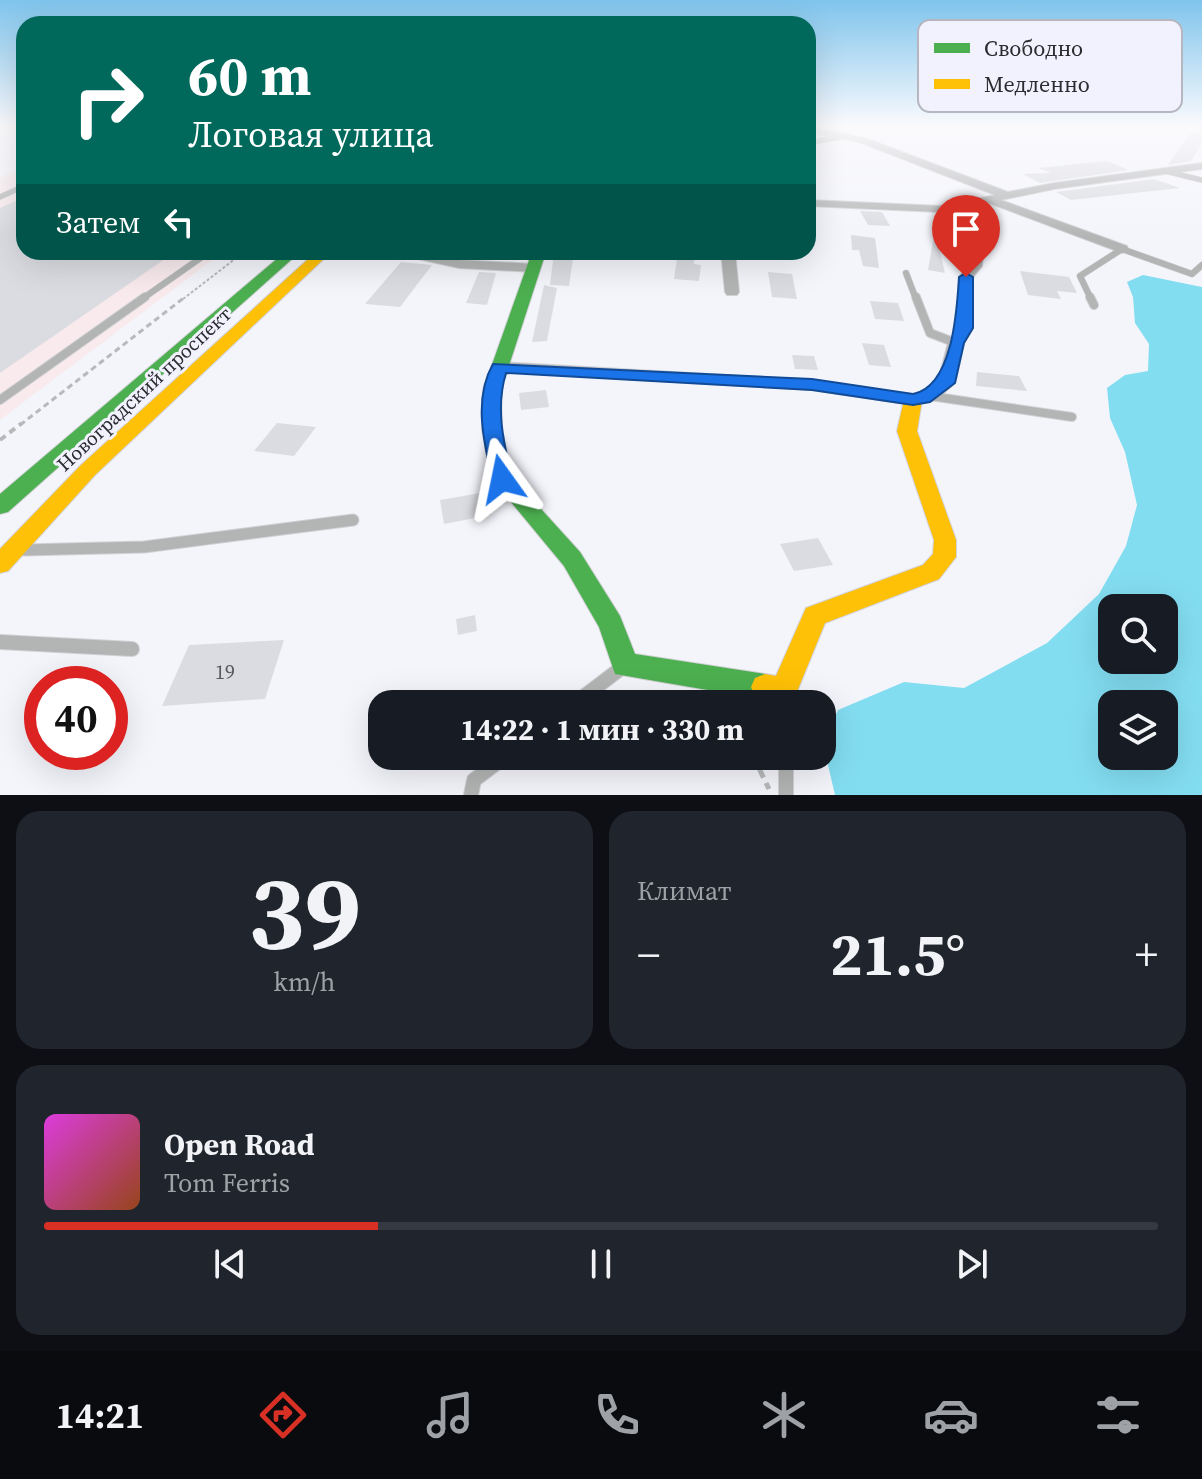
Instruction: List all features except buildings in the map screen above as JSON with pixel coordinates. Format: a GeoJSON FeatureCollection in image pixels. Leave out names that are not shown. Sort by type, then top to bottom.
{"type":"FeatureCollection","features":[{"type":"Feature","properties":{"kind":"street"},"geometry":{"type":"LineString","coordinates":[[912,163],[1122,249]]}},
{"type":"Feature","properties":{"kind":"street"},"geometry":{"type":"LineString","coordinates":[[816,203],[942,209],[1202,166]]}},
{"type":"Feature","properties":{"kind":"street"},"geometry":{"type":"LineString","coordinates":[[788,690],[815,616],[931,572],[944,557],[945,540],[907,431],[922,398],[946,383],[956,343],[965,328],[966,277],[975,266],[976,255],[942,209]]}},
{"type":"Feature","properties":{"kind":"street","name":"Новоградский проспект"},"geometry":{"type":"LineString","coordinates":[[0,506],[284,260]]}},
{"type":"Feature","properties":{"kind":"street","name":"Новоградский проспект"},"geometry":{"type":"LineString","coordinates":[[6,558],[88,470],[315,260]]}},
{"type":"Feature","properties":{"kind":"street"},"geometry":{"type":"LineString","coordinates":[[441,260],[459,264],[536,260],[492,390],[492,430],[502,479],[572,559],[611,624],[625,665],[755,690]]}},
{"type":"Feature","properties":{"kind":"street"},"geometry":{"type":"LineString","coordinates":[[729,260],[732,292]]}},
{"type":"Feature","properties":{"kind":"street"},"geometry":{"type":"LineString","coordinates":[[499,367],[812,385],[922,398]]}},
{"type":"Feature","properties":{"kind":"lane"},"geometry":{"type":"LineString","coordinates":[[1165,171],[1202,180]]}},
{"type":"Feature","properties":{"kind":"lane"},"geometry":{"type":"LineString","coordinates":[[1094,305],[1080,276],[1122,249],[1192,274],[1202,265]]}},
{"type":"Feature","properties":{"kind":"lane"},"geometry":{"type":"LineString","coordinates":[[0,400],[198,260]]}},
{"type":"Feature","properties":{"kind":"lane"},"geometry":{"type":"LineString","coordinates":[[906,273],[930,333],[956,343]]}},
{"type":"Feature","properties":{"kind":"lane"},"geometry":{"type":"LineString","coordinates":[[922,398],[1072,417]]}},
{"type":"Feature","properties":{"kind":"lane"},"geometry":{"type":"LineString","coordinates":[[6,558],[144,547],[353,520]]}},
{"type":"Feature","properties":{"kind":"lane"},"geometry":{"type":"LineString","coordinates":[[0,642],[132,649]]}},
{"type":"Feature","properties":{"kind":"lane"},"geometry":{"type":"LineString","coordinates":[[592,690],[625,665]]}},
{"type":"Feature","properties":{"kind":"lane"},"geometry":{"type":"LineString","coordinates":[[471,795],[474,780],[487,770]]}},
{"type":"Feature","properties":{"kind":"lane"},"geometry":{"type":"LineString","coordinates":[[786,770],[786,795]]}},
{"type":"Feature","properties":{"kind":"path"},"geometry":{"type":"LineString","coordinates":[[0,440],[234,260]]}},
{"type":"Feature","properties":{"kind":"path"},"geometry":{"type":"LineString","coordinates":[[760,770],[772,795]]}},
{"type":"Feature","properties":{"kind":"shaded area"},"geometry":{"type":"Polygon","coordinates":[[[16,170],[16,260],[212,260],[0,420],[0,177],[16,170]]]}},
{"type":"Feature","properties":{"kind":"water"},"geometry":{"type":"Polygon","coordinates":[[[1143,275],[1202,287],[1202,795],[835,795],[829,770],[836,770],[838,710],[904,682],[964,688],[1047,643],[1098,595],[1098,674],[1178,674],[1178,594],[1099,594],[1126,546],[1137,505],[1125,452],[1110,418],[1107,388],[1125,375],[1148,371],[1149,344],[1135,323],[1133,297],[1127,282],[1143,275]]]}},
{"type":"Feature","properties":{"kind":"traffic: fast"},"geometry":{"type":"LineString","coordinates":[[0,506],[284,260]]}},
{"type":"Feature","properties":{"kind":"traffic: fast"},"geometry":{"type":"LineString","coordinates":[[536,260],[492,390],[492,430],[502,479],[572,559],[611,624],[625,665],[765,687]]}},
{"type":"Feature","properties":{"kind":"traffic: slow"},"geometry":{"type":"LineString","coordinates":[[0,564],[88,470],[315,260]]}},
{"type":"Feature","properties":{"kind":"traffic: slow"},"geometry":{"type":"LineString","coordinates":[[765,687],[784,690],[815,616],[931,572],[944,557],[945,540],[907,431],[913,400]]}},
{"type":"Feature","properties":{"kind":"route"},"geometry":{"type":"LineString","coordinates":[[502,479],[492,430],[492,390],[499,367],[812,385],[913,400],[930,396],[946,383],[956,343],[965,328],[966,277]]}}]}
